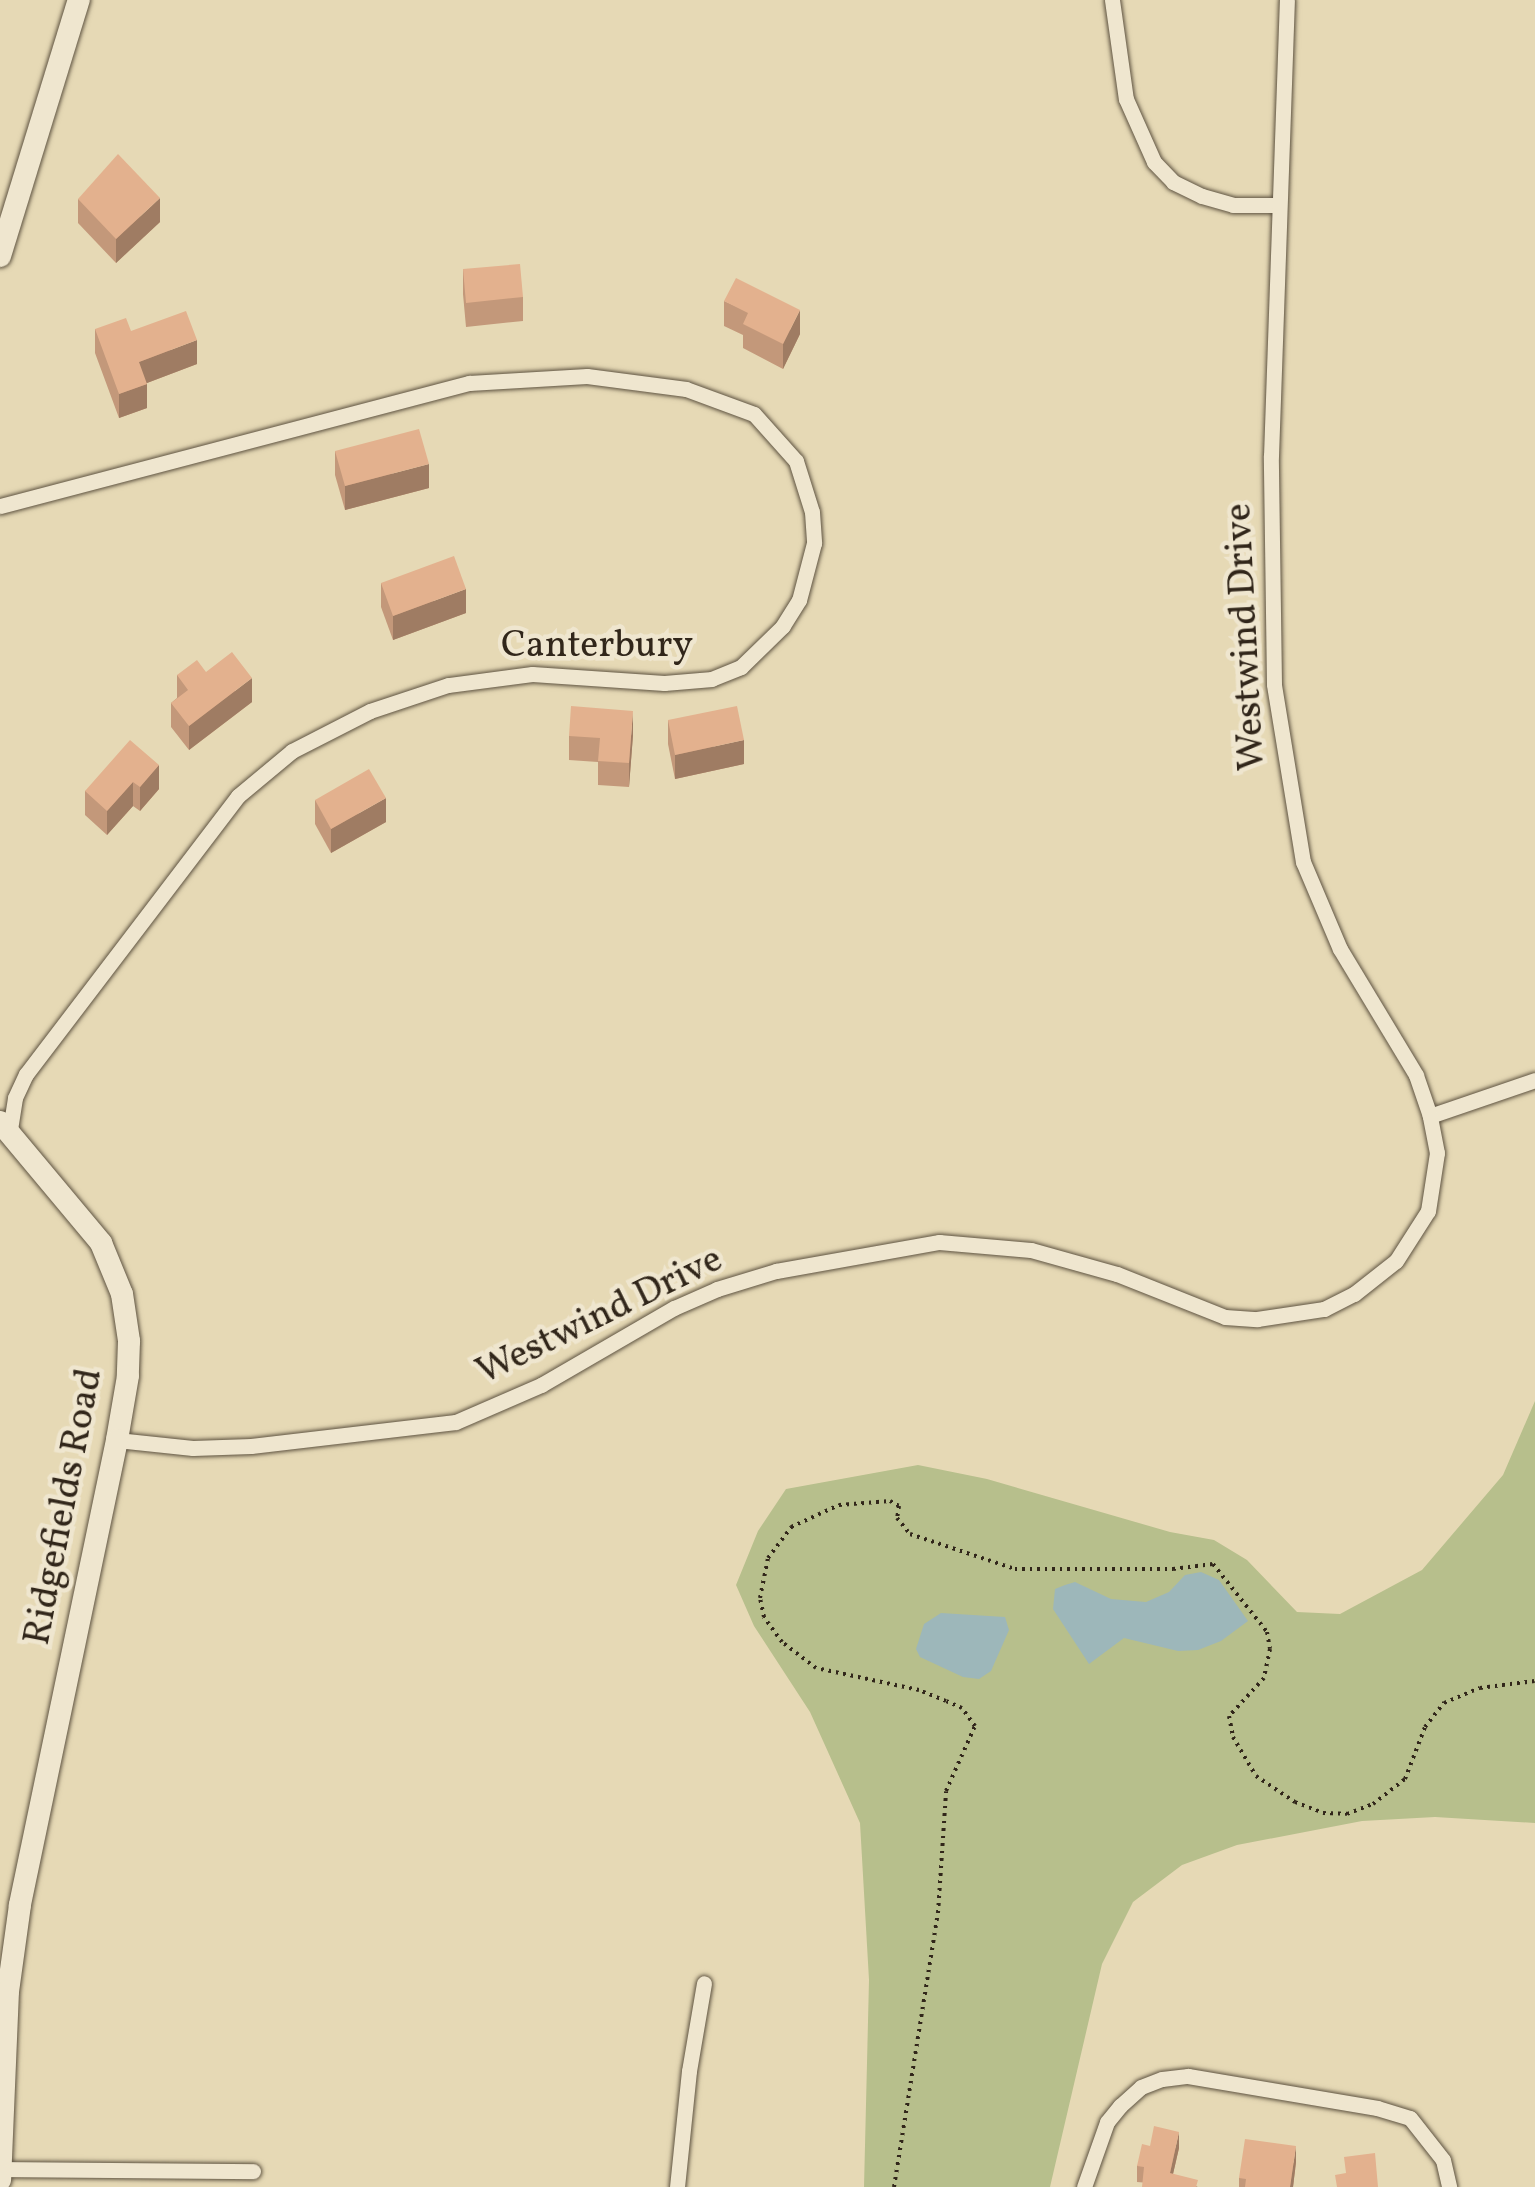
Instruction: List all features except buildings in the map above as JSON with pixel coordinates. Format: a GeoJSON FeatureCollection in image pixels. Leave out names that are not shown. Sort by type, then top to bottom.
{"type":"FeatureCollection","features":[{"type":"Feature","properties":{"kind":"street"},"geometry":{"type":"LineString","coordinates":[[0,256],[80,0]]}},
{"type":"Feature","properties":{"kind":"street"},"geometry":{"type":"LineString","coordinates":[[1112,0],[1126,99],[1154,162],[1173,182],[1202,196],[1233,205],[1278,206]]}},
{"type":"Feature","properties":{"kind":"street","name":"Westwind Drive"},"geometry":{"type":"LineString","coordinates":[[118,1440],[192,1448],[251,1446],[456,1422],[541,1386],[674,1308],[717,1289],[776,1271],[939,1242],[1031,1250],[1117,1274],[1225,1317],[1256,1320],[1324,1309],[1354,1294],[1396,1260],[1428,1211],[1437,1153],[1430,1116],[1416,1075],[1340,949],[1320,908],[1291,811],[1274,684],[1271,456],[1287,0]]}},
{"type":"Feature","properties":{"kind":"street","name":"Canterbury"},"geometry":{"type":"LineString","coordinates":[[0,506],[470,383],[587,376],[686,389],[754,414],[796,460],[812,512],[814,543],[800,600],[782,626],[741,667],[712,679],[664,684],[532,674],[448,684],[370,712],[292,751],[238,796],[38,1058],[5,1126]]}},
{"type":"Feature","properties":{"kind":"street"},"geometry":{"type":"LineString","coordinates":[[1430,1116],[1535,1080]]}},
{"type":"Feature","properties":{"kind":"street","name":"Ridgefields Road"},"geometry":{"type":"LineString","coordinates":[[0,2180],[8,1992],[20,1904],[118,1440],[128,1376],[125,1308],[113,1268],[90,1228],[5,1126]]}},
{"type":"Feature","properties":{"kind":"street"},"geometry":{"type":"LineString","coordinates":[[677,2187],[689,2071],[704,1982]]}},
{"type":"Feature","properties":{"kind":"street"},"geometry":{"type":"LineString","coordinates":[[1084,2187],[1107,2122],[1120,2106],[1141,2087],[1162,2078],[1188,2076],[1377,2108],[1410,2118],[1444,2160],[1449,2187]]}},
{"type":"Feature","properties":{"kind":"street"},"geometry":{"type":"LineString","coordinates":[[1,2169],[253,2171]]}},
{"type":"Feature","properties":{"kind":"path"},"geometry":{"type":"LineString","coordinates":[[894,2187],[938,1914],[946,1791],[975,1726],[962,1708],[946,1701],[919,1690],[816,1668],[782,1642],[764,1617],[760,1598],[768,1558],[791,1526],[838,1505],[890,1501],[899,1506],[897,1518],[910,1534],[1015,1569],[1172,1569],[1213,1564],[1267,1632],[1270,1649],[1264,1678],[1229,1716],[1234,1736],[1256,1776],[1295,1802],[1323,1813],[1347,1814],[1373,1804],[1404,1779],[1425,1727],[1444,1703],[1480,1688],[1535,1681]]}},
{"type":"Feature","properties":{"kind":"green space"},"geometry":{"type":"Polygon","coordinates":[[[1535,1401],[1535,1823],[1435,1817],[1362,1821],[1237,1845],[1182,1865],[1133,1902],[1102,1964],[1050,2187],[864,2187],[869,1980],[860,1823],[810,1712],[754,1626],[736,1585],[758,1531],[786,1489],[918,1465],[987,1479],[1170,1532],[1214,1540],[1247,1560],[1297,1612],[1340,1614],[1422,1570],[1503,1475],[1535,1401]]]}},
{"type":"Feature","properties":{"kind":"water"},"geometry":{"type":"Polygon","coordinates":[[[1201,1572],[1219,1580],[1248,1621],[1221,1641],[1198,1650],[1178,1651],[1124,1638],[1089,1664],[1053,1609],[1055,1589],[1075,1582],[1111,1599],[1146,1602],[1169,1592],[1185,1575],[1201,1572]]]}},
{"type":"Feature","properties":{"kind":"water"},"geometry":{"type":"Polygon","coordinates":[[[941,1613],[1005,1617],[1009,1630],[991,1671],[979,1679],[963,1677],[920,1657],[916,1649],[924,1624],[941,1613]]]}}]}
